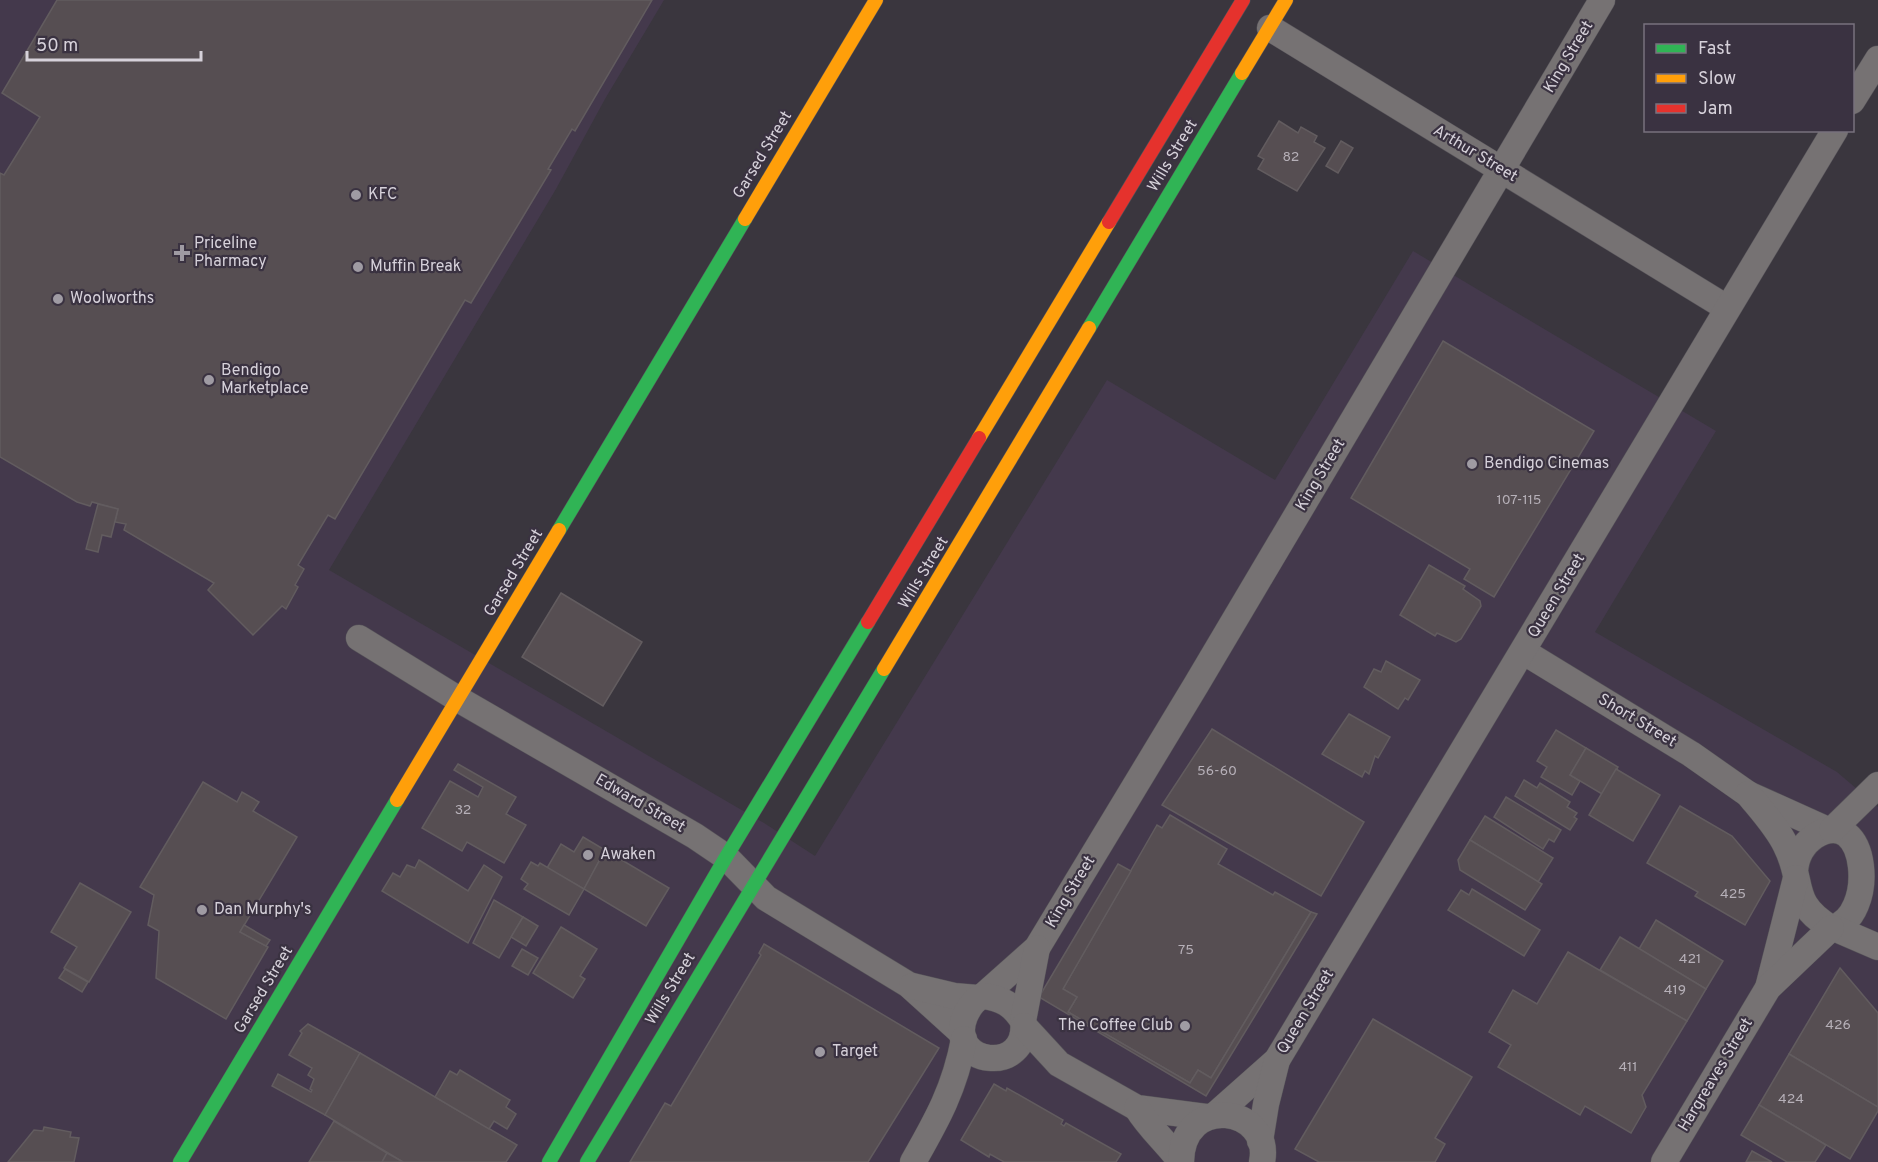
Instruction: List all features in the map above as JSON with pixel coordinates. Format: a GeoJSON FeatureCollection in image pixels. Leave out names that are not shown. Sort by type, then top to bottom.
{"type":"FeatureCollection","features":[{"type":"Feature","properties":{"kind":"main road","name":"Garsed Street"},"geometry":{"type":"LineString","coordinates":[[180,1162],[876,0]]}},
{"type":"Feature","properties":{"kind":"main road","name":"Wills Street"},"geometry":{"type":"LineString","coordinates":[[549,1162],[685,962],[754,887],[1286,0]]}},
{"type":"Feature","properties":{"kind":"main road","name":"Wills Street"},"geometry":{"type":"LineString","coordinates":[[587,1162],[685,962],[726,857],[1234,3]]}},
{"type":"Feature","properties":{"kind":"main road","name":"Arthur Street"},"geometry":{"type":"LineString","coordinates":[[1234,3],[1270,28]]}},
{"type":"Feature","properties":{"kind":"street","name":"King Street"},"geometry":{"type":"LineString","coordinates":[[981,997],[1037,948],[1209,665],[1602,0]]}},
{"type":"Feature","properties":{"kind":"street","name":"Arthur Street"},"geometry":{"type":"LineString","coordinates":[[1270,28],[1727,308]]}},
{"type":"Feature","properties":{"kind":"street"},"geometry":{"type":"LineString","coordinates":[[1854,98],[1878,59]]}},
{"type":"Feature","properties":{"kind":"street","name":"Queen Street"},"geometry":{"type":"LineString","coordinates":[[1265,1152],[1266,1104],[1277,1060],[1524,652],[1834,132]]}},
{"type":"Feature","properties":{"kind":"street","name":"Edward Street"},"geometry":{"type":"LineString","coordinates":[[359,638],[458,699],[695,836],[726,857],[754,887],[778,906],[909,985],[963,1036]]}},
{"type":"Feature","properties":{"kind":"street","name":"Short Street"},"geometry":{"type":"LineString","coordinates":[[1524,652],[1691,754],[1748,794],[1830,830]]}},
{"type":"Feature","properties":{"kind":"street"},"geometry":{"type":"LineString","coordinates":[[1878,785],[1830,830],[1816,835],[1806,844],[1798,856],[1795,874],[1802,903],[1815,917],[1832,928],[1878,947]]}},
{"type":"Feature","properties":{"kind":"street","name":"Short Street"},"geometry":{"type":"LineString","coordinates":[[1748,794],[1781,837],[1795,874]]}},
{"type":"Feature","properties":{"kind":"street"},"geometry":{"type":"LineString","coordinates":[[1830,830],[1850,835],[1860,845],[1868,859],[1873,887]]}},
{"type":"Feature","properties":{"kind":"street"},"geometry":{"type":"LineString","coordinates":[[1832,928],[1844,924],[1860,912],[1868,900],[1873,887],[1878,838]]}},
{"type":"Feature","properties":{"kind":"street","name":"Hargreaves Street"},"geometry":{"type":"LineString","coordinates":[[1768,988],[1795,874]]}},
{"type":"Feature","properties":{"kind":"street","name":"Hargreaves Street"},"geometry":{"type":"LineString","coordinates":[[1664,1162],[1768,988],[1832,928]]}},
{"type":"Feature","properties":{"kind":"street","name":"King Street"},"geometry":{"type":"LineString","coordinates":[[1024,1023],[1037,948]]}},
{"type":"Feature","properties":{"kind":"street","name":"Edward Street"},"geometry":{"type":"LineString","coordinates":[[909,985],[954,996],[981,997]]}},
{"type":"Feature","properties":{"kind":"street"},"geometry":{"type":"LineString","coordinates":[[912,1162],[944,1108],[963,1036],[966,1014],[981,997],[994,997],[1012,1006],[1059,1064],[1137,1108],[1210,1116],[1229,1115],[1242,1119],[1253,1129],[1265,1152]]}},
{"type":"Feature","properties":{"kind":"street"},"geometry":{"type":"LineString","coordinates":[[1004,1057],[1018,1046],[1024,1023]]}},
{"type":"Feature","properties":{"kind":"street"},"geometry":{"type":"LineString","coordinates":[[963,1036],[976,1054],[986,1058],[1004,1057],[1059,1064]]}},
{"type":"Feature","properties":{"kind":"street","name":"Queen Street"},"geometry":{"type":"LineString","coordinates":[[1181,1162],[1181,1148],[1185,1135],[1194,1125],[1210,1116],[1277,1060]]}},
{"type":"Feature","properties":{"kind":"street"},"geometry":{"type":"LineString","coordinates":[[1137,1108],[1147,1124],[1162,1138],[1181,1162]]}},
{"type":"Feature","properties":{"kind":"shaded area"},"geometry":{"type":"Polygon","coordinates":[[[0,0],[664,0],[605,99],[556,189],[329,570],[764,823],[815,856],[1107,380],[1275,480],[1413,251],[1716,431],[1595,632],[1837,772],[1878,807],[1878,1162],[0,1162],[0,0]]]}},
{"type":"Feature","properties":{"kind":"building","name":"Bendigo Marketplace"},"geometry":{"type":"Polygon","coordinates":[[[57,0],[652,0],[575,131],[572,129],[548,169],[551,170],[471,303],[465,300],[335,519],[328,515],[298,565],[304,569],[295,585],[298,587],[286,609],[282,606],[253,635],[208,590],[214,583],[124,530],[126,524],[115,522],[118,509],[92,502],[90,506],[77,502],[0,457],[0,173],[4,175],[40,117],[2,93],[57,0]]]}},
{"type":"Feature","properties":{"kind":"building"},"geometry":{"type":"Polygon","coordinates":[[[1279,121],[1298,133],[1301,127],[1317,136],[1314,142],[1325,148],[1297,191],[1258,169],[1264,159],[1258,156],[1279,121]]]}},
{"type":"Feature","properties":{"kind":"building"},"geometry":{"type":"Polygon","coordinates":[[[1341,141],[1353,148],[1338,173],[1326,166],[1341,141]]]}},
{"type":"Feature","properties":{"kind":"building","name":"Bendigo Cinemas"},"geometry":{"type":"Polygon","coordinates":[[[1443,341],[1594,431],[1494,597],[1464,579],[1470,569],[1351,498],[1443,341]]]}},
{"type":"Feature","properties":{"kind":"building"},"geometry":{"type":"Polygon","coordinates":[[[98,504],[118,509],[111,537],[102,535],[98,552],[86,549],[98,504]]]}},
{"type":"Feature","properties":{"kind":"building"},"geometry":{"type":"Polygon","coordinates":[[[1429,565],[1465,586],[1463,589],[1480,601],[1481,606],[1461,639],[1456,642],[1437,633],[1435,636],[1400,615],[1429,565]]]}},
{"type":"Feature","properties":{"kind":"building"},"geometry":{"type":"Polygon","coordinates":[[[561,593],[642,642],[603,706],[522,657],[561,593]]]}},
{"type":"Feature","properties":{"kind":"building"},"geometry":{"type":"Polygon","coordinates":[[[1386,661],[1420,680],[1408,700],[1405,698],[1398,709],[1364,687],[1374,669],[1381,672],[1386,661]]]}},
{"type":"Feature","properties":{"kind":"building"},"geometry":{"type":"Polygon","coordinates":[[[1349,714],[1390,737],[1378,758],[1375,756],[1369,774],[1365,771],[1362,777],[1322,754],[1349,714]]]}},
{"type":"Feature","properties":{"kind":"building"},"geometry":{"type":"Polygon","coordinates":[[[1212,729],[1364,822],[1321,896],[1162,805],[1212,729]]]}},
{"type":"Feature","properties":{"kind":"building"},"geometry":{"type":"Polygon","coordinates":[[[1556,730],[1586,748],[1570,775],[1580,781],[1572,795],[1541,777],[1547,767],[1537,761],[1556,730]]]}},
{"type":"Feature","properties":{"kind":"building"},"geometry":{"type":"Polygon","coordinates":[[[1586,748],[1618,767],[1602,794],[1570,775],[1586,748]]]}},
{"type":"Feature","properties":{"kind":"building"},"geometry":{"type":"Polygon","coordinates":[[[458,764],[516,797],[506,814],[526,825],[504,863],[467,842],[462,851],[422,828],[450,781],[478,797],[483,787],[454,770],[458,764]]]}},
{"type":"Feature","properties":{"kind":"building"},"geometry":{"type":"Polygon","coordinates":[[[1616,769],[1660,795],[1633,841],[1589,815],[1616,769]]]}},
{"type":"Feature","properties":{"kind":"building"},"geometry":{"type":"Polygon","coordinates":[[[1524,780],[1537,788],[1540,783],[1570,802],[1567,807],[1577,813],[1574,817],[1577,819],[1570,830],[1515,796],[1524,780]]]}},
{"type":"Feature","properties":{"kind":"building","name":"Dan Murphy's"},"geometry":{"type":"Polygon","coordinates":[[[203,782],[237,802],[242,792],[259,802],[253,811],[297,837],[240,932],[268,947],[226,1019],[156,978],[159,931],[148,925],[154,895],[140,887],[203,782]]]}},
{"type":"Feature","properties":{"kind":"building"},"geometry":{"type":"Polygon","coordinates":[[[1506,797],[1561,830],[1554,842],[1549,839],[1543,849],[1494,817],[1506,797]]]}},
{"type":"Feature","properties":{"kind":"building"},"geometry":{"type":"Polygon","coordinates":[[[1680,806],[1732,836],[1770,881],[1745,925],[1695,896],[1698,892],[1647,863],[1680,806]]]}},
{"type":"Feature","properties":{"kind":"building"},"geometry":{"type":"Polygon","coordinates":[[[1170,815],[1227,849],[1218,864],[1273,895],[1275,892],[1311,912],[1211,1078],[1198,1070],[1190,1083],[1068,1012],[1077,997],[1063,989],[1157,825],[1162,828],[1170,815]]]}},
{"type":"Feature","properties":{"kind":"building"},"geometry":{"type":"Polygon","coordinates":[[[1485,816],[1553,858],[1538,882],[1470,840],[1485,816]]]}},
{"type":"Feature","properties":{"kind":"building"},"geometry":{"type":"Polygon","coordinates":[[[583,837],[605,850],[584,889],[547,868],[561,844],[574,852],[583,837]]]}},
{"type":"Feature","properties":{"kind":"building"},"geometry":{"type":"Polygon","coordinates":[[[1470,840],[1542,884],[1525,910],[1460,870],[1458,860],[1470,840]]]}},
{"type":"Feature","properties":{"kind":"building"},"geometry":{"type":"Polygon","coordinates":[[[605,850],[669,888],[646,926],[584,889],[605,850]]]}},
{"type":"Feature","properties":{"kind":"building"},"geometry":{"type":"Polygon","coordinates":[[[419,860],[468,891],[484,865],[502,877],[468,943],[382,891],[393,873],[400,877],[407,865],[415,868],[419,860]]]}},
{"type":"Feature","properties":{"kind":"building"},"geometry":{"type":"Polygon","coordinates":[[[531,862],[538,866],[540,863],[584,889],[569,915],[524,889],[528,884],[521,879],[531,862]]]}},
{"type":"Feature","properties":{"kind":"building"},"geometry":{"type":"Polygon","coordinates":[[[1118,864],[1131,871],[1063,989],[1077,997],[1068,1012],[1190,1083],[1198,1070],[1211,1078],[1311,912],[1317,914],[1206,1096],[1039,997],[1118,864]]]}},
{"type":"Feature","properties":{"kind":"building"},"geometry":{"type":"Polygon","coordinates":[[[80,883],[131,912],[89,982],[64,968],[77,947],[51,932],[80,883]]]}},
{"type":"Feature","properties":{"kind":"building"},"geometry":{"type":"Polygon","coordinates":[[[1472,889],[1540,930],[1524,956],[1448,910],[1461,890],[1469,895],[1472,889]]]}},
{"type":"Feature","properties":{"kind":"building"},"geometry":{"type":"Polygon","coordinates":[[[494,900],[523,917],[499,958],[473,943],[494,900]]]}},
{"type":"Feature","properties":{"kind":"building"},"geometry":{"type":"Polygon","coordinates":[[[523,917],[538,926],[526,946],[511,937],[523,917]]]}},
{"type":"Feature","properties":{"kind":"building"},"geometry":{"type":"Polygon","coordinates":[[[1656,920],[1723,961],[1706,989],[1639,949],[1656,920]]]}},
{"type":"Feature","properties":{"kind":"building"},"geometry":{"type":"Polygon","coordinates":[[[244,925],[270,940],[266,946],[240,932],[244,925]]]}},
{"type":"Feature","properties":{"kind":"building"},"geometry":{"type":"Polygon","coordinates":[[[561,927],[597,949],[580,976],[585,979],[573,998],[533,973],[561,927]]]}},
{"type":"Feature","properties":{"kind":"building"},"geometry":{"type":"Polygon","coordinates":[[[1620,937],[1706,989],[1687,1021],[1600,970],[1620,937]]]}},
{"type":"Feature","properties":{"kind":"building","name":"Target"},"geometry":{"type":"Polygon","coordinates":[[[764,944],[939,1048],[868,1162],[630,1162],[665,1103],[671,1106],[761,955],[759,953],[764,944]]]}},
{"type":"Feature","properties":{"kind":"building"},"geometry":{"type":"Polygon","coordinates":[[[522,949],[538,958],[528,975],[512,966],[522,949]]]}},
{"type":"Feature","properties":{"kind":"building"},"geometry":{"type":"Polygon","coordinates":[[[1568,952],[1687,1021],[1642,1095],[1646,1107],[1631,1133],[1585,1106],[1580,1115],[1498,1067],[1511,1045],[1489,1032],[1513,990],[1537,1004],[1568,952]]]}},
{"type":"Feature","properties":{"kind":"building"},"geometry":{"type":"Polygon","coordinates":[[[1840,968],[1878,1013],[1878,1107],[1789,1054],[1840,968]]]}},
{"type":"Feature","properties":{"kind":"building"},"geometry":{"type":"Polygon","coordinates":[[[65,969],[88,982],[82,992],[59,978],[65,969]]]}},
{"type":"Feature","properties":{"kind":"building"},"geometry":{"type":"Polygon","coordinates":[[[1373,1019],[1472,1077],[1435,1138],[1445,1144],[1435,1162],[1319,1162],[1295,1149],[1373,1019]]]}},
{"type":"Feature","properties":{"kind":"building"},"geometry":{"type":"Polygon","coordinates":[[[308,1024],[360,1053],[325,1115],[272,1086],[278,1074],[311,1092],[314,1079],[308,1075],[312,1068],[289,1055],[302,1033],[300,1031],[308,1024]]]}},
{"type":"Feature","properties":{"kind":"building"},"geometry":{"type":"Polygon","coordinates":[[[360,1053],[517,1145],[506,1162],[403,1162],[325,1115],[360,1053]]]}},
{"type":"Feature","properties":{"kind":"building"},"geometry":{"type":"Polygon","coordinates":[[[1789,1054],[1878,1107],[1878,1111],[1850,1159],[1759,1105],[1789,1054]]]}},
{"type":"Feature","properties":{"kind":"building"},"geometry":{"type":"Polygon","coordinates":[[[460,1070],[510,1100],[506,1107],[516,1114],[507,1129],[494,1121],[489,1129],[435,1097],[450,1071],[457,1075],[460,1070]]]}},
{"type":"Feature","properties":{"kind":"building"},"geometry":{"type":"Polygon","coordinates":[[[994,1084],[1006,1091],[1007,1088],[1063,1120],[1061,1124],[1064,1126],[1066,1123],[1121,1154],[1116,1162],[1004,1162],[990,1154],[989,1157],[961,1140],[994,1084]]]}},
{"type":"Feature","properties":{"kind":"building"},"geometry":{"type":"Polygon","coordinates":[[[1759,1105],[1826,1145],[1815,1162],[1787,1162],[1741,1135],[1759,1105]]]}},
{"type":"Feature","properties":{"kind":"building"},"geometry":{"type":"Polygon","coordinates":[[[334,1121],[387,1153],[382,1162],[309,1162],[334,1121]]]}},
{"type":"Feature","properties":{"kind":"building"},"geometry":{"type":"Polygon","coordinates":[[[44,1127],[71,1132],[70,1137],[79,1138],[74,1162],[8,1162],[34,1130],[43,1131],[44,1127]]]}},
{"type":"Feature","properties":{"kind":"building"},"geometry":{"type":"Polygon","coordinates":[[[1752,1151],[1772,1162],[1746,1162],[1752,1151]]]}},
{"type":"Feature","properties":{"kind":"building"},"geometry":{"type":"Polygon","coordinates":[[[387,1153],[403,1162],[382,1162],[387,1153]]]}},
{"type":"Feature","properties":{"kind":"traffic: fast"},"geometry":{"type":"LineString","coordinates":[[1089,328],[1242,73]]}},
{"type":"Feature","properties":{"kind":"traffic: fast"},"geometry":{"type":"LineString","coordinates":[[559,530],[745,219]]}},
{"type":"Feature","properties":{"kind":"traffic: fast"},"geometry":{"type":"LineString","coordinates":[[549,1162],[726,857],[868,622]]}},
{"type":"Feature","properties":{"kind":"traffic: fast"},"geometry":{"type":"LineString","coordinates":[[587,1162],[884,669]]}},
{"type":"Feature","properties":{"kind":"traffic: fast"},"geometry":{"type":"LineString","coordinates":[[180,1162],[397,800]]}},
{"type":"Feature","properties":{"kind":"traffic: slow"},"geometry":{"type":"LineString","coordinates":[[745,219],[876,0]]}},
{"type":"Feature","properties":{"kind":"traffic: slow"},"geometry":{"type":"LineString","coordinates":[[1242,73],[1286,0]]}},
{"type":"Feature","properties":{"kind":"traffic: slow"},"geometry":{"type":"LineString","coordinates":[[979,438],[1109,222]]}},
{"type":"Feature","properties":{"kind":"traffic: slow"},"geometry":{"type":"LineString","coordinates":[[884,669],[1089,328]]}},
{"type":"Feature","properties":{"kind":"traffic: slow"},"geometry":{"type":"LineString","coordinates":[[397,800],[559,530]]}},
{"type":"Feature","properties":{"kind":"traffic: jam"},"geometry":{"type":"LineString","coordinates":[[1109,222],[1243,0]]}},
{"type":"Feature","properties":{"kind":"traffic: jam"},"geometry":{"type":"LineString","coordinates":[[868,622],[979,438]]}},
{"type":"Feature","properties":{"kind":"place","name":"KFC"},"geometry":{"type":"Point","coordinates":[356,195]}},
{"type":"Feature","properties":{"kind":"place","name":"Priceline Pharmacy"},"geometry":{"type":"Point","coordinates":[182,253]}},
{"type":"Feature","properties":{"kind":"place","name":"Muffin Break"},"geometry":{"type":"Point","coordinates":[358,267]}},
{"type":"Feature","properties":{"kind":"place","name":"Woolworths"},"geometry":{"type":"Point","coordinates":[58,299]}},
{"type":"Feature","properties":{"kind":"place","name":"Bendigo Marketplace"},"geometry":{"type":"Point","coordinates":[209,380]}},
{"type":"Feature","properties":{"kind":"place","name":"Bendigo Cinemas"},"geometry":{"type":"Point","coordinates":[1472,464]}},
{"type":"Feature","properties":{"kind":"place","name":"Awaken"},"geometry":{"type":"Point","coordinates":[588,855]}},
{"type":"Feature","properties":{"kind":"place","name":"Dan Murphy's"},"geometry":{"type":"Point","coordinates":[202,910]}},
{"type":"Feature","properties":{"kind":"place","name":"The Coffee Club"},"geometry":{"type":"Point","coordinates":[1185,1026]}},
{"type":"Feature","properties":{"kind":"place","name":"Target"},"geometry":{"type":"Point","coordinates":[820,1052]}}]}
